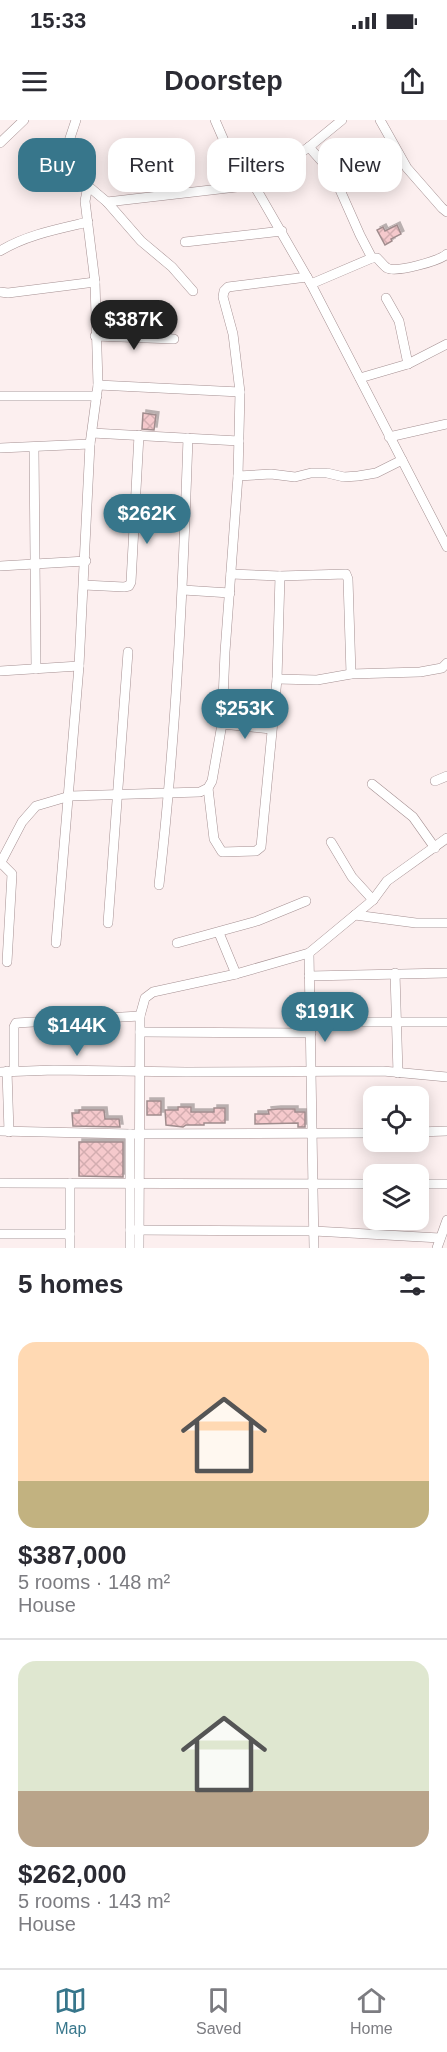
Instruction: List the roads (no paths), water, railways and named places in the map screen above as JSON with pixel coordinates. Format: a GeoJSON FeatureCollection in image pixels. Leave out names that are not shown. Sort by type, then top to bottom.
{"type":"FeatureCollection","features":[{"type":"Feature","properties":{"kind":"street"},"geometry":{"type":"LineString","coordinates":[[70,138],[76,120]]}},
{"type":"Feature","properties":{"kind":"street"},"geometry":{"type":"LineString","coordinates":[[215,120],[223,138]]}},
{"type":"Feature","properties":{"kind":"street"},"geometry":{"type":"LineString","coordinates":[[306,149],[342,120]]}},
{"type":"Feature","properties":{"kind":"street"},"geometry":{"type":"LineString","coordinates":[[380,120],[407,168],[447,212]]}},
{"type":"Feature","properties":{"kind":"street"},"geometry":{"type":"LineString","coordinates":[[0,143],[20,122]]}},
{"type":"Feature","properties":{"kind":"street"},"geometry":{"type":"LineString","coordinates":[[309,147],[333,174],[372,258]]}},
{"type":"Feature","properties":{"kind":"street"},"geometry":{"type":"LineString","coordinates":[[108,202],[207,190]]}},
{"type":"Feature","properties":{"kind":"street"},"geometry":{"type":"LineString","coordinates":[[56,943],[79,666],[90,444],[98,385],[95,282],[85,201],[87,192]]}},
{"type":"Feature","properties":{"kind":"street"},"geometry":{"type":"LineString","coordinates":[[96,192],[108,202],[141,241],[172,267],[193,291]]}},
{"type":"Feature","properties":{"kind":"street"},"geometry":{"type":"LineString","coordinates":[[258,192],[309,281],[447,547]]}},
{"type":"Feature","properties":{"kind":"street"},"geometry":{"type":"LineString","coordinates":[[0,251],[18,241],[88,222]]}},
{"type":"Feature","properties":{"kind":"street"},"geometry":{"type":"LineString","coordinates":[[185,242],[282,231]]}},
{"type":"Feature","properties":{"kind":"street"},"geometry":{"type":"LineString","coordinates":[[7,962],[12,874],[0,863],[22,822],[36,806],[70,796],[169,791],[200,792],[208,788],[212,781],[222,724],[239,441],[240,392],[233,334],[223,297],[224,291],[228,287],[309,281],[372,258],[377,258],[387,268],[393,269],[446,257]]}},
{"type":"Feature","properties":{"kind":"street"},"geometry":{"type":"LineString","coordinates":[[0,292],[8,293],[95,282]]}},
{"type":"Feature","properties":{"kind":"street"},"geometry":{"type":"LineString","coordinates":[[386,298],[399,321],[408,364]]}},
{"type":"Feature","properties":{"kind":"street"},"geometry":{"type":"LineString","coordinates":[[95,336],[174,339]]}},
{"type":"Feature","properties":{"kind":"street"},"geometry":{"type":"LineString","coordinates":[[360,378],[408,364],[447,344]]}},
{"type":"Feature","properties":{"kind":"street"},"geometry":{"type":"LineString","coordinates":[[98,385],[240,392]]}},
{"type":"Feature","properties":{"kind":"street"},"geometry":{"type":"LineString","coordinates":[[0,396],[97,396]]}},
{"type":"Feature","properties":{"kind":"street"},"geometry":{"type":"LineString","coordinates":[[389,437],[447,424]]}},
{"type":"Feature","properties":{"kind":"street"},"geometry":{"type":"LineString","coordinates":[[92,433],[239,441]]}},
{"type":"Feature","properties":{"kind":"street"},"geometry":{"type":"LineString","coordinates":[[84,585],[124,587],[129,586],[131,582],[139,435]]}},
{"type":"Feature","properties":{"kind":"street"},"geometry":{"type":"LineString","coordinates":[[159,885],[169,791],[183,590],[188,438]]}},
{"type":"Feature","properties":{"kind":"street"},"geometry":{"type":"LineString","coordinates":[[0,448],[90,444]]}},
{"type":"Feature","properties":{"kind":"street"},"geometry":{"type":"LineString","coordinates":[[34,448],[36,669]]}},
{"type":"Feature","properties":{"kind":"street"},"geometry":{"type":"LineString","coordinates":[[238,476],[271,474],[295,477],[311,473],[327,473],[344,477],[358,476],[376,473],[402,460]]}},
{"type":"Feature","properties":{"kind":"street"},"geometry":{"type":"LineString","coordinates":[[0,566],[86,561]]}},
{"type":"Feature","properties":{"kind":"street"},"geometry":{"type":"LineString","coordinates":[[231,574],[280,576],[346,574],[351,675]]}},
{"type":"Feature","properties":{"kind":"street"},"geometry":{"type":"LineString","coordinates":[[208,788],[214,839],[222,852],[256,851],[261,847],[277,679],[280,576]]}},
{"type":"Feature","properties":{"kind":"street"},"geometry":{"type":"LineString","coordinates":[[183,590],[230,593]]}},
{"type":"Feature","properties":{"kind":"street"},"geometry":{"type":"LineString","coordinates":[[108,923],[128,652]]}},
{"type":"Feature","properties":{"kind":"street"},"geometry":{"type":"LineString","coordinates":[[277,679],[317,680],[351,675],[420,672],[442,668],[447,663]]}},
{"type":"Feature","properties":{"kind":"street"},"geometry":{"type":"LineString","coordinates":[[0,671],[79,666]]}},
{"type":"Feature","properties":{"kind":"street"},"geometry":{"type":"LineString","coordinates":[[222,724],[271,729]]}},
{"type":"Feature","properties":{"kind":"street"},"geometry":{"type":"LineString","coordinates":[[435,781],[447,776]]}},
{"type":"Feature","properties":{"kind":"street"},"geometry":{"type":"LineString","coordinates":[[372,784],[413,817],[435,848]]}},
{"type":"Feature","properties":{"kind":"street"},"geometry":{"type":"LineString","coordinates":[[139,1248],[135,1230],[135,1134],[140,1016],[145,998],[153,992],[236,974],[309,953],[373,900],[387,881],[447,838]]}},
{"type":"Feature","properties":{"kind":"street"},"geometry":{"type":"LineString","coordinates":[[331,842],[352,877],[373,900]]}},
{"type":"Feature","properties":{"kind":"street"},"geometry":{"type":"LineString","coordinates":[[177,943],[257,921],[306,901]]}},
{"type":"Feature","properties":{"kind":"street"},"geometry":{"type":"LineString","coordinates":[[354,915],[416,923],[447,923]]}},
{"type":"Feature","properties":{"kind":"street"},"geometry":{"type":"LineString","coordinates":[[219,933],[236,974]]}},
{"type":"Feature","properties":{"kind":"street"},"geometry":{"type":"LineString","coordinates":[[309,953],[314,1248]]}},
{"type":"Feature","properties":{"kind":"street"},"geometry":{"type":"LineString","coordinates":[[309,976],[447,973]]}},
{"type":"Feature","properties":{"kind":"street"},"geometry":{"type":"LineString","coordinates":[[395,974],[398,1073]]}},
{"type":"Feature","properties":{"kind":"street"},"geometry":{"type":"LineString","coordinates":[[140,1016],[16,1023],[7,1071],[4,1131],[135,1134],[363,1133]]}},
{"type":"Feature","properties":{"kind":"street"},"geometry":{"type":"LineString","coordinates":[[311,1022],[447,1022]]}},
{"type":"Feature","properties":{"kind":"street"},"geometry":{"type":"LineString","coordinates":[[140,1032],[311,1033]]}},
{"type":"Feature","properties":{"kind":"street"},"geometry":{"type":"LineString","coordinates":[[7,1071],[312,1070],[447,1077]]}},
{"type":"Feature","properties":{"kind":"street"},"geometry":{"type":"LineString","coordinates":[[429,1132],[447,1131]]}},
{"type":"Feature","properties":{"kind":"street"},"geometry":{"type":"LineString","coordinates":[[70,1183],[70,1248]]}},
{"type":"Feature","properties":{"kind":"street"},"geometry":{"type":"LineString","coordinates":[[0,1184],[363,1184]]}},
{"type":"Feature","properties":{"kind":"street"},"geometry":{"type":"LineString","coordinates":[[429,1184],[447,1184]]}},
{"type":"Feature","properties":{"kind":"street"},"geometry":{"type":"LineString","coordinates":[[135,1230],[314,1231],[438,1243],[447,1220]]}},
{"type":"Feature","properties":{"kind":"street"},"geometry":{"type":"LineString","coordinates":[[130,1248],[135,1230]]}},
{"type":"Feature","properties":{"kind":"street"},"geometry":{"type":"LineString","coordinates":[[0,1234],[70,1234]]}}]}
